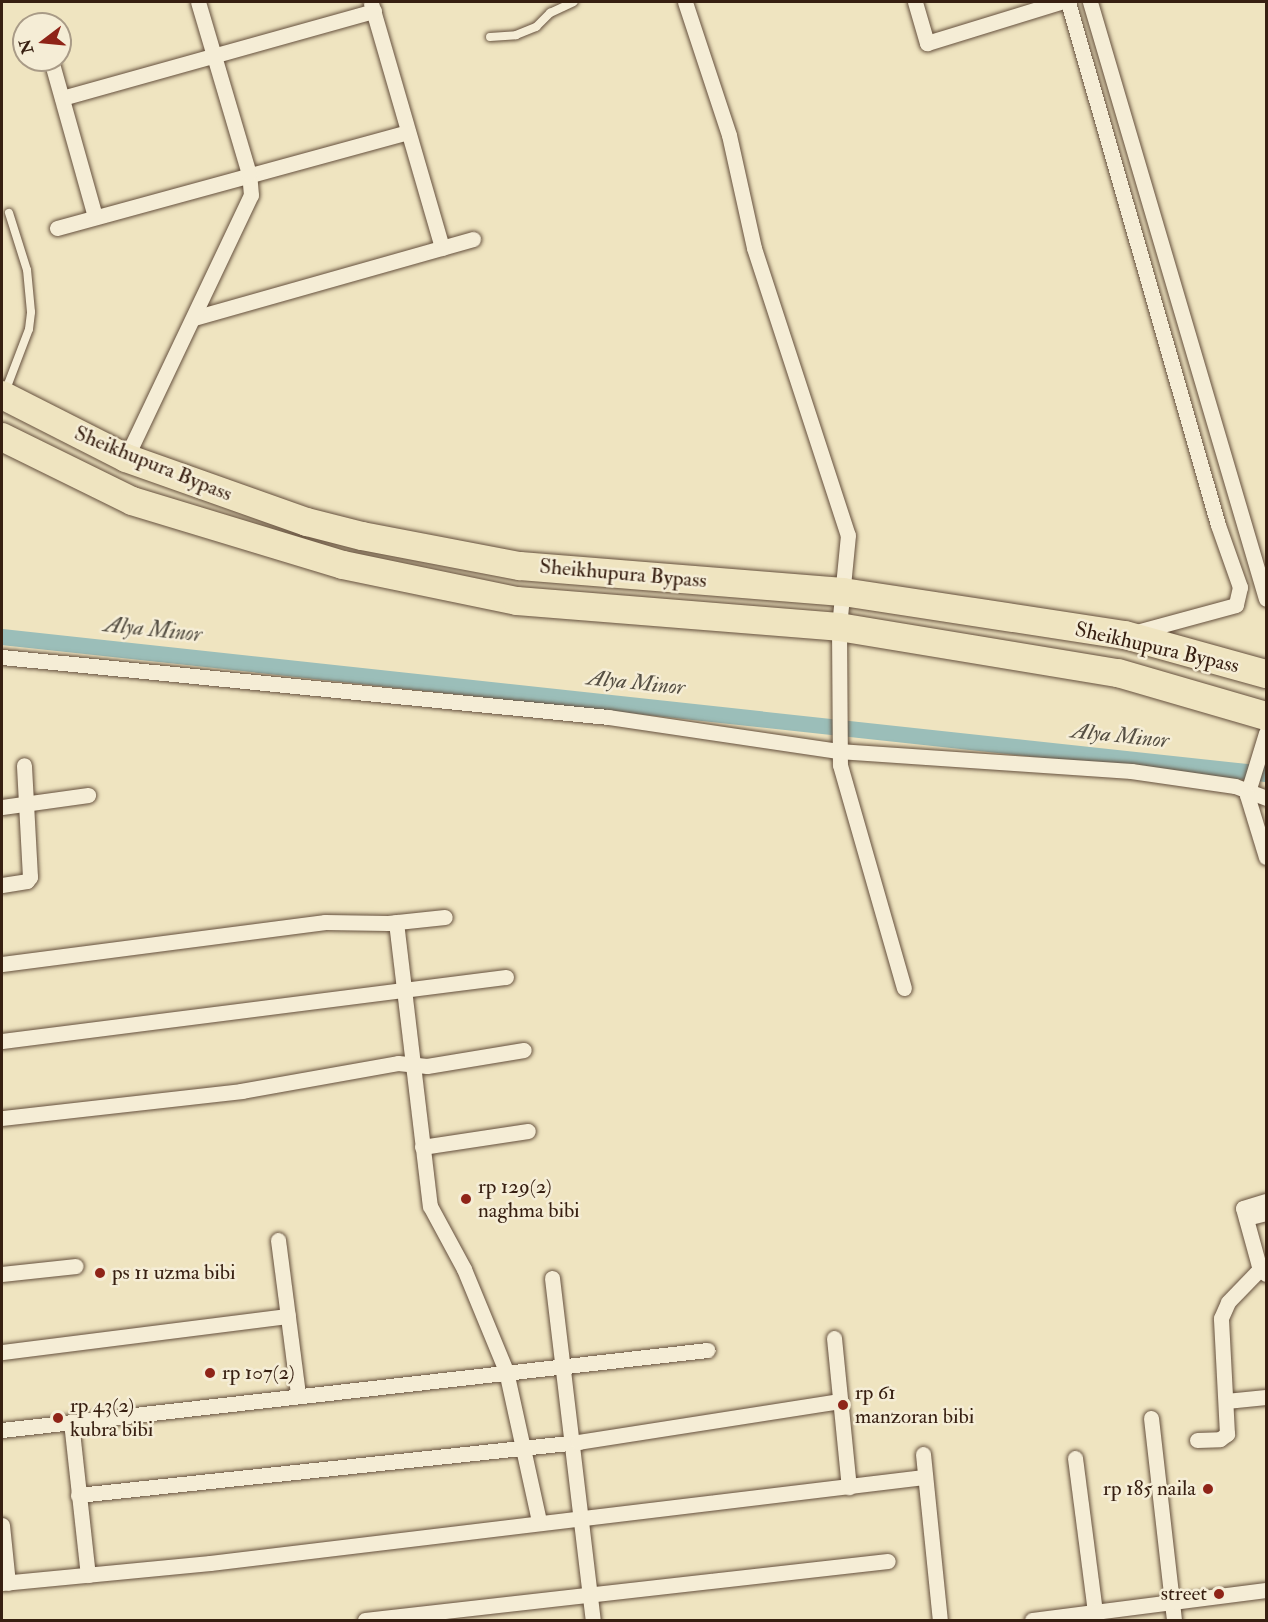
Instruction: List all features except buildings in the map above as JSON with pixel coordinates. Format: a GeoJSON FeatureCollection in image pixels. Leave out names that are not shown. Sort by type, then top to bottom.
{"type":"FeatureCollection","features":[{"type":"Feature","properties":{"kind":"highway","name":"Sheikhupura Bypass"},"geometry":{"type":"LineString","coordinates":[[2,396],[126,458],[307,522],[519,566],[843,592],[1125,635],[1266,674]]}},
{"type":"Feature","properties":{"kind":"highway","name":"Sheikhupura Bypass"},"geometry":{"type":"LineString","coordinates":[[2,437],[132,501],[343,565],[517,601],[839,627],[1118,673],[1266,716]]}},
{"type":"Feature","properties":{"kind":"street"},"geometry":{"type":"LineString","coordinates":[[126,458],[249,204],[249,174],[198,2]]}},
{"type":"Feature","properties":{"kind":"street"},"geometry":{"type":"LineString","coordinates":[[685,2],[729,135],[754,248],[848,535],[839,627],[838,751],[843,782],[904,988]]}},
{"type":"Feature","properties":{"kind":"street"},"geometry":{"type":"LineString","coordinates":[[915,2],[927,43],[1060,2]]}},
{"type":"Feature","properties":{"kind":"street"},"geometry":{"type":"LineString","coordinates":[[1068,2],[1218,525],[1240,587],[1236,605],[1125,635]]}},
{"type":"Feature","properties":{"kind":"street"},"geometry":{"type":"LineString","coordinates":[[1090,2],[1266,599]]}},
{"type":"Feature","properties":{"kind":"street"},"geometry":{"type":"LineString","coordinates":[[62,98],[214,58],[372,6],[442,248]]}},
{"type":"Feature","properties":{"kind":"street"},"geometry":{"type":"LineString","coordinates":[[54,72],[95,217]]}},
{"type":"Feature","properties":{"kind":"street"},"geometry":{"type":"LineString","coordinates":[[57,228],[408,132]]}},
{"type":"Feature","properties":{"kind":"street"},"geometry":{"type":"LineString","coordinates":[[194,318],[473,239]]}},
{"type":"Feature","properties":{"kind":"street"},"geometry":{"type":"LineString","coordinates":[[2,657],[608,717],[838,751],[1250,778],[1266,798]]}},
{"type":"Feature","properties":{"kind":"street"},"geometry":{"type":"LineString","coordinates":[[1266,733],[1250,778],[1266,857]]}},
{"type":"Feature","properties":{"kind":"street"},"geometry":{"type":"LineString","coordinates":[[2,885],[27,881],[30,878],[24,765]]}},
{"type":"Feature","properties":{"kind":"street"},"geometry":{"type":"LineString","coordinates":[[2,807],[88,795]]}},
{"type":"Feature","properties":{"kind":"street"},"geometry":{"type":"LineString","coordinates":[[2,964],[325,922],[396,922],[445,917]]}},
{"type":"Feature","properties":{"kind":"street"},"geometry":{"type":"LineString","coordinates":[[396,922],[430,1206],[464,1269],[506,1371],[526,1446],[539,1521]]}},
{"type":"Feature","properties":{"kind":"street"},"geometry":{"type":"LineString","coordinates":[[2,1041],[506,977]]}},
{"type":"Feature","properties":{"kind":"street"},"geometry":{"type":"LineString","coordinates":[[2,1118],[241,1091],[388,1065],[427,1066],[524,1050]]}},
{"type":"Feature","properties":{"kind":"street"},"geometry":{"type":"LineString","coordinates":[[422,1147],[528,1131]]}},
{"type":"Feature","properties":{"kind":"street"},"geometry":{"type":"LineString","coordinates":[[1197,1440],[1220,1438],[1227,1434],[1221,1318],[1228,1302],[1263,1272],[1243,1208],[1266,1201]]}},
{"type":"Feature","properties":{"kind":"street"},"geometry":{"type":"LineString","coordinates":[[1246,1218],[1266,1213]]}},
{"type":"Feature","properties":{"kind":"street"},"geometry":{"type":"LineString","coordinates":[[278,1240],[298,1394]]}},
{"type":"Feature","properties":{"kind":"street"},"geometry":{"type":"LineString","coordinates":[[2,1274],[76,1266]]}},
{"type":"Feature","properties":{"kind":"street"},"geometry":{"type":"LineString","coordinates":[[552,1278],[592,1620]]}},
{"type":"Feature","properties":{"kind":"street"},"geometry":{"type":"LineString","coordinates":[[2,1352],[288,1316]]}},
{"type":"Feature","properties":{"kind":"street"},"geometry":{"type":"LineString","coordinates":[[834,1338],[849,1487]]}},
{"type":"Feature","properties":{"kind":"street"},"geometry":{"type":"LineString","coordinates":[[2,1430],[562,1364],[707,1350]]}},
{"type":"Feature","properties":{"kind":"street"},"geometry":{"type":"LineString","coordinates":[[1226,1401],[1266,1397]]}},
{"type":"Feature","properties":{"kind":"street"},"geometry":{"type":"LineString","coordinates":[[78,1495],[526,1446],[572,1443],[839,1401]]}},
{"type":"Feature","properties":{"kind":"street"},"geometry":{"type":"LineString","coordinates":[[1151,1418],[1174,1620]]}},
{"type":"Feature","properties":{"kind":"street"},"geometry":{"type":"LineString","coordinates":[[71,1422],[88,1575]]}},
{"type":"Feature","properties":{"kind":"street"},"geometry":{"type":"LineString","coordinates":[[923,1454],[940,1620]]}},
{"type":"Feature","properties":{"kind":"street"},"geometry":{"type":"LineString","coordinates":[[1076,1458],[1095,1617]]}},
{"type":"Feature","properties":{"kind":"street"},"geometry":{"type":"LineString","coordinates":[[2,1525],[5,1583],[222,1562],[539,1521],[580,1519],[924,1478]]}},
{"type":"Feature","properties":{"kind":"street"},"geometry":{"type":"LineString","coordinates":[[365,1620],[888,1561]]}},
{"type":"Feature","properties":{"kind":"street"},"geometry":{"type":"LineString","coordinates":[[1032,1620],[1095,1617],[1172,1603],[1266,1590]]}},
{"type":"Feature","properties":{"kind":"lane"},"geometry":{"type":"LineString","coordinates":[[490,37],[516,35],[536,27],[550,13],[574,2]]}},
{"type":"Feature","properties":{"kind":"lane"},"geometry":{"type":"LineString","coordinates":[[2,396],[29,329],[31,312],[27,270],[9,213]]}},
{"type":"Feature","properties":{"kind":"waterway","name":"Alya Minor"},"geometry":{"type":"LineString","coordinates":[[2,637],[1266,774]]}},
{"type":"Feature","properties":{"kind":"place","name":"rp 129(2) naghma bibi"},"geometry":{"type":"Point","coordinates":[466,1199]}},
{"type":"Feature","properties":{"kind":"place","name":"ps 11 uzma bibi"},"geometry":{"type":"Point","coordinates":[100,1273]}},
{"type":"Feature","properties":{"kind":"place","name":"rp 107(2)"},"geometry":{"type":"Point","coordinates":[210,1373]}},
{"type":"Feature","properties":{"kind":"place","name":"rp 61 manzoran bibi"},"geometry":{"type":"Point","coordinates":[843,1405]}},
{"type":"Feature","properties":{"kind":"place","name":"rp 43(2) kubra bibi"},"geometry":{"type":"Point","coordinates":[58,1418]}},
{"type":"Feature","properties":{"kind":"place","name":"rp 185 naila"},"geometry":{"type":"Point","coordinates":[1208,1489]}},
{"type":"Feature","properties":{"kind":"place","name":"street"},"geometry":{"type":"Point","coordinates":[1219,1594]}}]}
